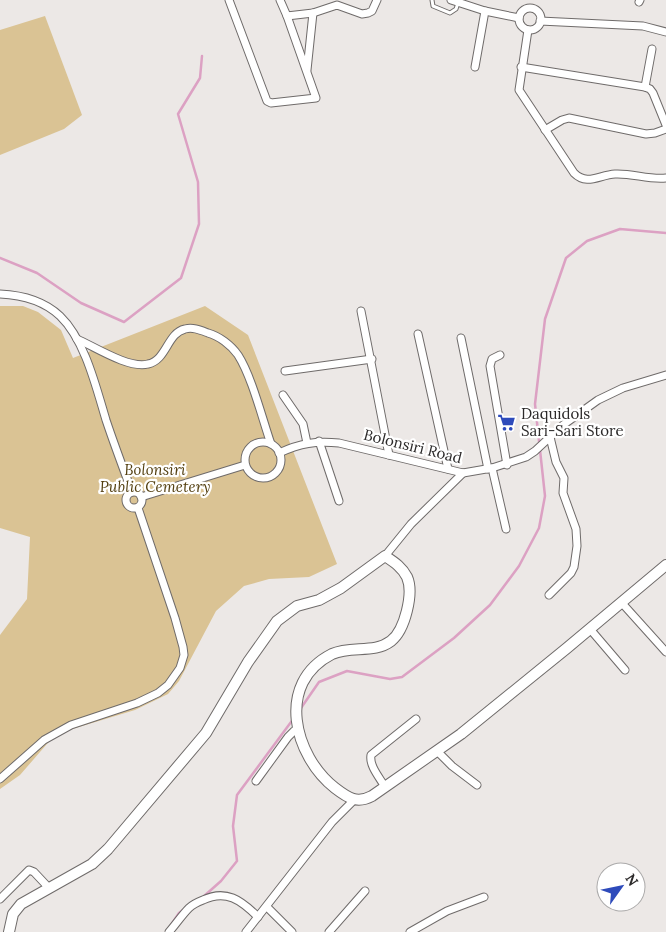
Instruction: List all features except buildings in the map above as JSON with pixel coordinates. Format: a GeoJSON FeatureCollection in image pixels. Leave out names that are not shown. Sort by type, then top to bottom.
{"type":"FeatureCollection","features":[{"type":"Feature","properties":{"kind":"main road"},"geometry":{"type":"LineString","coordinates":[[10,932],[14,914],[21,904],[92,864],[188,756],[206,733],[248,662],[277,621],[298,606],[319,600],[341,588],[385,556],[398,565],[408,579],[408,606],[398,632],[392,640],[382,645],[370,649],[339,652],[312,670],[299,687],[297,721],[309,755],[324,777],[346,796],[354,800],[364,800],[461,734],[666,565]]}},
{"type":"Feature","properties":{"kind":"street"},"geometry":{"type":"LineString","coordinates":[[230,0],[269,102],[316,98],[280,0]]}},
{"type":"Feature","properties":{"kind":"street"},"geometry":{"type":"LineString","coordinates":[[287,16],[313,13],[337,5],[362,14],[368,13],[372,11],[377,0]]}},
{"type":"Feature","properties":{"kind":"street"},"geometry":{"type":"LineString","coordinates":[[530,8],[532,0]]}},
{"type":"Feature","properties":{"kind":"street"},"geometry":{"type":"LineString","coordinates":[[455,1],[485,11],[519,18]]}},
{"type":"Feature","properties":{"kind":"street"},"geometry":{"type":"LineString","coordinates":[[530,8],[537,11],[540,21],[537,27],[528,30],[521,26],[519,18],[524,10],[530,8]]}},
{"type":"Feature","properties":{"kind":"street"},"geometry":{"type":"LineString","coordinates":[[475,67],[485,11]]}},
{"type":"Feature","properties":{"kind":"street"},"geometry":{"type":"LineString","coordinates":[[307,74],[313,13]]}},
{"type":"Feature","properties":{"kind":"street"},"geometry":{"type":"LineString","coordinates":[[540,21],[643,26],[666,32]]}},
{"type":"Feature","properties":{"kind":"street"},"geometry":{"type":"LineString","coordinates":[[528,30],[519,90],[574,173],[582,179],[588,180],[616,174],[666,178]]}},
{"type":"Feature","properties":{"kind":"street"},"geometry":{"type":"LineString","coordinates":[[645,87],[652,49]]}},
{"type":"Feature","properties":{"kind":"street"},"geometry":{"type":"LineString","coordinates":[[521,67],[650,89],[666,127],[655,133],[646,134],[569,118],[545,130]]}},
{"type":"Feature","properties":{"kind":"street"},"geometry":{"type":"LineString","coordinates":[[0,294],[20,295],[43,304],[69,326],[94,381],[132,492]]}},
{"type":"Feature","properties":{"kind":"street"},"geometry":{"type":"LineString","coordinates":[[361,311],[372,359],[389,455]]}},
{"type":"Feature","properties":{"kind":"street"},"geometry":{"type":"LineString","coordinates":[[77,340],[120,359],[147,365],[155,362],[177,333],[184,329],[196,329],[212,334],[227,343],[237,354],[245,368],[271,444],[279,453],[280,466],[278,471],[270,477],[255,477],[250,474],[245,465],[245,455],[251,446],[260,442],[271,444]]}},
{"type":"Feature","properties":{"kind":"street"},"geometry":{"type":"LineString","coordinates":[[418,334],[448,469]]}},
{"type":"Feature","properties":{"kind":"street"},"geometry":{"type":"LineString","coordinates":[[461,338],[490,469],[506,529]]}},
{"type":"Feature","properties":{"kind":"street"},"geometry":{"type":"LineString","coordinates":[[500,355],[492,359],[490,366],[507,465]]}},
{"type":"Feature","properties":{"kind":"street"},"geometry":{"type":"LineString","coordinates":[[285,371],[372,359]]}},
{"type":"Feature","properties":{"kind":"street","name":"Bolonsiri Road"},"geometry":{"type":"LineString","coordinates":[[279,453],[307,443],[319,441],[352,445],[463,473],[490,469],[507,465],[526,457],[577,415],[611,393],[666,375]]}},
{"type":"Feature","properties":{"kind":"street"},"geometry":{"type":"LineString","coordinates":[[283,395],[303,424],[307,443]]}},
{"type":"Feature","properties":{"kind":"street"},"geometry":{"type":"LineString","coordinates":[[548,439],[564,478],[563,493],[576,530],[577,546],[574,567],[571,573],[549,595]]}},
{"type":"Feature","properties":{"kind":"street"},"geometry":{"type":"LineString","coordinates":[[319,441],[338,501]]}},
{"type":"Feature","properties":{"kind":"street"},"geometry":{"type":"LineString","coordinates":[[142,497],[245,465]]}},
{"type":"Feature","properties":{"kind":"street"},"geometry":{"type":"LineString","coordinates":[[385,556],[411,524],[463,473]]}},
{"type":"Feature","properties":{"kind":"street"},"geometry":{"type":"LineString","coordinates":[[132,492],[138,493],[142,497],[142,503],[138,508],[133,509],[126,504],[125,498],[132,492]]}},
{"type":"Feature","properties":{"kind":"street"},"geometry":{"type":"LineString","coordinates":[[0,779],[44,740],[71,725],[137,703],[158,693],[168,685],[180,668],[184,655],[183,647],[138,508]]}},
{"type":"Feature","properties":{"kind":"street"},"geometry":{"type":"LineString","coordinates":[[621,602],[666,652]]}},
{"type":"Feature","properties":{"kind":"street"},"geometry":{"type":"LineString","coordinates":[[590,629],[625,670]]}},
{"type":"Feature","properties":{"kind":"street"},"geometry":{"type":"LineString","coordinates":[[385,787],[370,761],[371,756],[416,719]]}},
{"type":"Feature","properties":{"kind":"street"},"geometry":{"type":"LineString","coordinates":[[256,781],[294,731],[297,721]]}},
{"type":"Feature","properties":{"kind":"street"},"geometry":{"type":"LineString","coordinates":[[437,751],[452,766],[478,785]]}},
{"type":"Feature","properties":{"kind":"street"},"geometry":{"type":"LineString","coordinates":[[246,932],[332,822],[354,800]]}},
{"type":"Feature","properties":{"kind":"street"},"geometry":{"type":"LineString","coordinates":[[0,899],[29,870],[34,872],[49,888]]}},
{"type":"Feature","properties":{"kind":"street"},"geometry":{"type":"LineString","coordinates":[[329,932],[365,891]]}},
{"type":"Feature","properties":{"kind":"street"},"geometry":{"type":"LineString","coordinates":[[169,932],[191,905],[212,896],[223,894],[245,904],[258,917]]}},
{"type":"Feature","properties":{"kind":"street"},"geometry":{"type":"LineString","coordinates":[[410,932],[448,912],[484,897]]}},
{"type":"Feature","properties":{"kind":"street"},"geometry":{"type":"LineString","coordinates":[[267,907],[292,932]]}},
{"type":"Feature","properties":{"kind":"lane"},"geometry":{"type":"LineString","coordinates":[[432,0],[433,6],[450,14],[456,9],[455,1]]}},
{"type":"Feature","properties":{"kind":"green space"},"geometry":{"type":"Polygon","coordinates":[[[45,16],[82,115],[64,129],[0,155],[0,30],[45,16]]]}},
{"type":"Feature","properties":{"kind":"green space","name":"Bolonsiri Public Cemetery"},"geometry":{"type":"Polygon","coordinates":[[[0,306],[23,306],[38,312],[61,330],[73,358],[205,306],[248,335],[337,564],[309,577],[269,579],[244,586],[216,611],[179,681],[168,694],[135,710],[69,730],[53,737],[20,775],[0,789],[0,635],[27,599],[30,537],[0,528],[0,306]]]}},
{"type":"Feature","properties":{"kind":"waterway"},"geometry":{"type":"LineString","coordinates":[[0,258],[37,273],[81,303],[124,322],[181,278],[199,224],[198,182],[178,114],[200,78],[202,56]]}},
{"type":"Feature","properties":{"kind":"waterway"},"geometry":{"type":"LineString","coordinates":[[301,708],[319,682],[347,671],[390,679],[402,677],[454,638],[490,605],[519,566],[539,528],[545,496],[535,404],[545,319],[566,258],[587,241],[620,229],[666,233]]}},
{"type":"Feature","properties":{"kind":"waterway"},"geometry":{"type":"LineString","coordinates":[[203,897],[221,881],[237,861],[233,826],[237,795],[294,718]]}},
{"type":"Feature","properties":{"kind":"waterway"},"geometry":{"type":"LineString","coordinates":[[167,931],[183,910]]}},
{"type":"Feature","properties":{"kind":"place","name":"Daquidols Sari-Sari Store"},"geometry":{"type":"Point","coordinates":[507,422]}}]}
